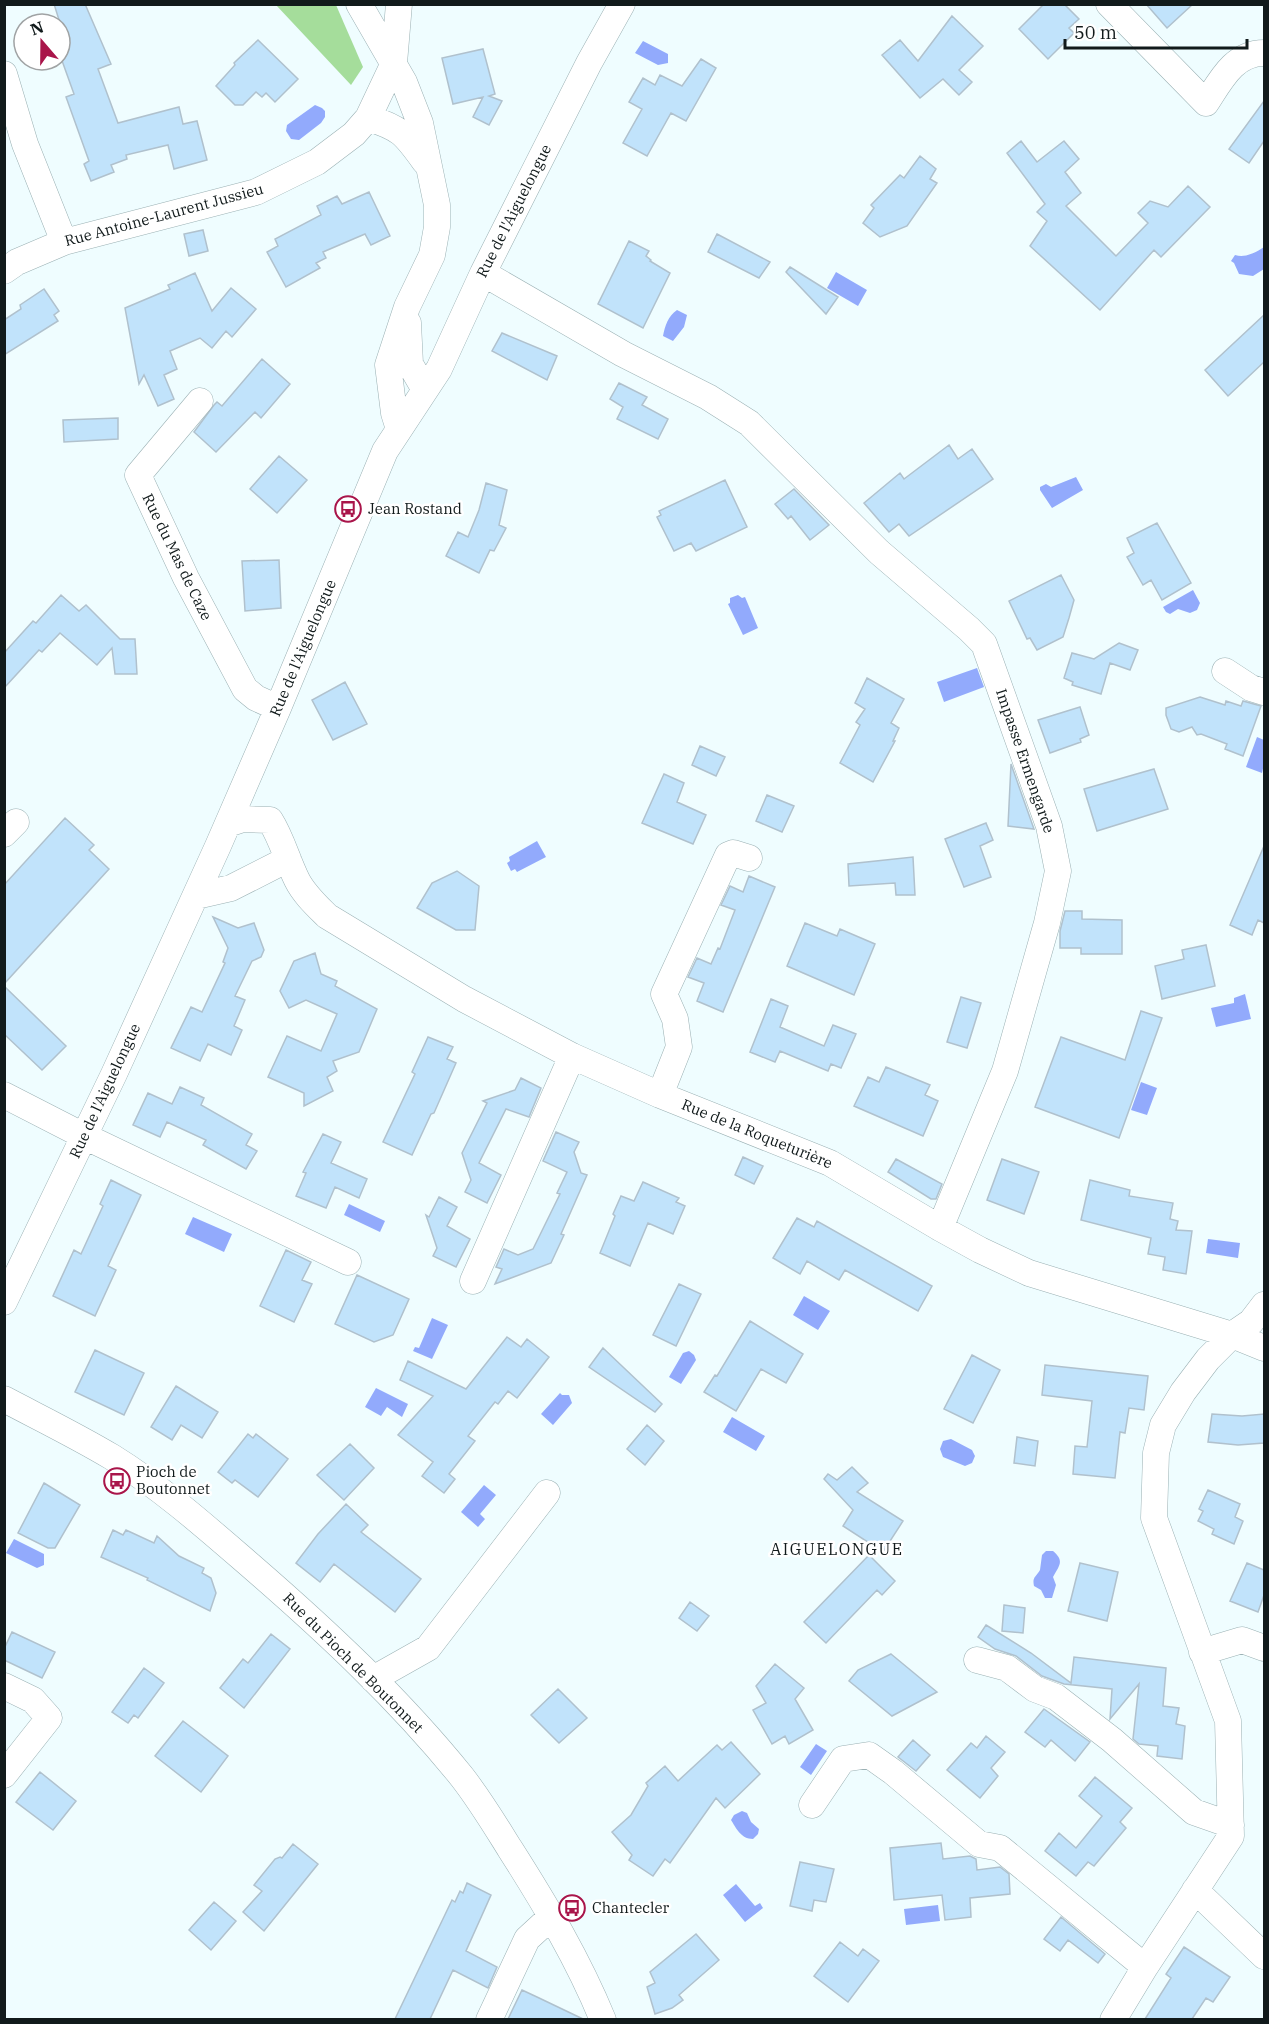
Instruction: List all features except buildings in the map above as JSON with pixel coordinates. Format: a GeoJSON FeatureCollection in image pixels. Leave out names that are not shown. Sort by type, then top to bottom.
{"type":"FeatureCollection","features":[{"type":"Feature","properties":{"kind":"street"},"geometry":{"type":"LineString","coordinates":[[359,4],[404,82],[420,123],[437,205],[437,227],[432,255],[407,307],[388,365],[394,413],[399,429]]}},
{"type":"Feature","properties":{"kind":"street","name":"Rue Antoine-Laurent Jussieu"},"geometry":{"type":"LineString","coordinates":[[4,271],[17,262],[64,242],[256,192],[317,162],[354,134],[368,118],[394,63],[399,4]]}},
{"type":"Feature","properties":{"kind":"street","name":"Rue de l'Aiguelongue"},"geometry":{"type":"LineString","coordinates":[[4,1302],[196,896],[278,708],[385,451],[439,369],[483,273],[589,63],[622,4]]}},
{"type":"Feature","properties":{"kind":"street"},"geometry":{"type":"LineString","coordinates":[[1109,4],[1206,103],[1231,66],[1252,53],[1264,53]]}},
{"type":"Feature","properties":{"kind":"street"},"geometry":{"type":"LineString","coordinates":[[4,74],[25,144],[64,242]]}},
{"type":"Feature","properties":{"kind":"street"},"geometry":{"type":"LineString","coordinates":[[368,118],[390,125],[406,135],[430,169]]}},
{"type":"Feature","properties":{"kind":"street","name":"Impasse Ermengarde"},"geometry":{"type":"LineString","coordinates":[[483,273],[749,423],[879,552],[984,644],[1017,731],[1049,826],[1058,871],[1047,923],[1005,1071],[940,1228]]}},
{"type":"Feature","properties":{"kind":"street"},"geometry":{"type":"LineString","coordinates":[[407,307],[410,364],[425,390]]}},
{"type":"Feature","properties":{"kind":"street","name":"Rue du Mas de Caze"},"geometry":{"type":"LineString","coordinates":[[200,401],[138,475],[186,578],[245,689],[256,698],[278,708]]}},
{"type":"Feature","properties":{"kind":"street"},"geometry":{"type":"LineString","coordinates":[[1225,671],[1251,688],[1264,692]]}},
{"type":"Feature","properties":{"kind":"street","name":"Rue de la Roqueturière"},"geometry":{"type":"LineString","coordinates":[[249,775],[279,835],[298,882],[311,900],[327,916],[464,999],[572,1056],[660,1095],[830,1163],[940,1228],[1029,1273],[1232,1335],[1264,1348]]}},
{"type":"Feature","properties":{"kind":"street"},"geometry":{"type":"LineString","coordinates":[[247,880],[233,874],[224,863],[223,835],[243,819],[270,820]]}},
{"type":"Feature","properties":{"kind":"street"},"geometry":{"type":"LineString","coordinates":[[660,1095],[679,1047],[675,1019],[664,994],[728,855],[733,853],[749,858]]}},
{"type":"Feature","properties":{"kind":"street"},"geometry":{"type":"LineString","coordinates":[[196,896],[231,888],[288,859]]}},
{"type":"Feature","properties":{"kind":"street"},"geometry":{"type":"LineString","coordinates":[[473,1281],[572,1056]]}},
{"type":"Feature","properties":{"kind":"street"},"geometry":{"type":"LineString","coordinates":[[4,1095],[84,1137],[348,1262]]}},
{"type":"Feature","properties":{"kind":"street"},"geometry":{"type":"LineString","coordinates":[[1113,2019],[1231,1836],[1228,1721],[1154,1518],[1156,1453],[1162,1425],[1183,1392],[1208,1359],[1232,1335],[1251,1322],[1264,1305]]}},
{"type":"Feature","properties":{"kind":"street","name":"Rue du Pioch de Boutonnet"},"geometry":{"type":"LineString","coordinates":[[4,1399],[113,1458],[168,1497],[293,1603],[373,1679],[430,1739],[463,1779],[552,1916],[587,1981],[603,2019]]}},
{"type":"Feature","properties":{"kind":"street"},"geometry":{"type":"LineString","coordinates":[[373,1679],[429,1648],[547,1493]]}},
{"type":"Feature","properties":{"kind":"street"},"geometry":{"type":"LineString","coordinates":[[1202,1652],[1242,1640],[1264,1648]]}},
{"type":"Feature","properties":{"kind":"street"},"geometry":{"type":"LineString","coordinates":[[976,1660],[1006,1668],[1035,1689],[1056,1697],[1112,1740],[1194,1812],[1231,1825]]}},
{"type":"Feature","properties":{"kind":"street"},"geometry":{"type":"LineString","coordinates":[[4,1686],[33,1700],[49,1718],[4,1776]]}},
{"type":"Feature","properties":{"kind":"street"},"geometry":{"type":"LineString","coordinates":[[812,1804],[843,1759],[869,1755],[980,1844],[1000,1848],[1145,1967]]}},
{"type":"Feature","properties":{"kind":"street"},"geometry":{"type":"LineString","coordinates":[[1195,1890],[1264,1956]]}},
{"type":"Feature","properties":{"kind":"street"},"geometry":{"type":"LineString","coordinates":[[489,2019],[527,1940],[552,1916]]}},
{"type":"Feature","properties":{"kind":"green space"},"geometry":{"type":"Polygon","coordinates":[[[276,5],[336,5],[363,67],[351,85],[276,5]]]}},
{"type":"Feature","properties":{"kind":"water"},"geometry":{"type":"Polygon","coordinates":[[[643,41],[668,54],[668,63],[658,65],[635,53],[643,41]]]}},
{"type":"Feature","properties":{"kind":"water"},"geometry":{"type":"Polygon","coordinates":[[[315,105],[325,111],[325,117],[321,123],[299,140],[291,139],[286,131],[287,125],[315,105]]]}},
{"type":"Feature","properties":{"kind":"water"},"geometry":{"type":"Polygon","coordinates":[[[1264,247],[1264,269],[1253,276],[1239,274],[1231,261],[1235,255],[1250,254],[1264,247]]]}},
{"type":"Feature","properties":{"kind":"water"},"geometry":{"type":"Polygon","coordinates":[[[836,272],[867,290],[858,306],[827,288],[836,272]]]}},
{"type":"Feature","properties":{"kind":"water"},"geometry":{"type":"Polygon","coordinates":[[[677,310],[687,315],[684,327],[673,341],[663,336],[667,322],[677,310]]]}},
{"type":"Feature","properties":{"kind":"water"},"geometry":{"type":"Polygon","coordinates":[[[1076,477],[1083,490],[1052,508],[1040,487],[1046,484],[1051,487],[1076,477]]]}},
{"type":"Feature","properties":{"kind":"water"},"geometry":{"type":"Polygon","coordinates":[[[1193,590],[1200,603],[1197,610],[1190,613],[1178,609],[1170,614],[1166,612],[1163,607],[1193,590]]]}},
{"type":"Feature","properties":{"kind":"water"},"geometry":{"type":"Polygon","coordinates":[[[738,595],[745,597],[758,628],[743,635],[728,604],[730,598],[738,595]]]}},
{"type":"Feature","properties":{"kind":"water"},"geometry":{"type":"Polygon","coordinates":[[[977,668],[984,687],[944,702],[937,682],[977,668]]]}},
{"type":"Feature","properties":{"kind":"water"},"geometry":{"type":"Polygon","coordinates":[[[1257,737],[1264,740],[1262,773],[1246,767],[1257,737]]]}},
{"type":"Feature","properties":{"kind":"water"},"geometry":{"type":"Polygon","coordinates":[[[537,841],[546,857],[517,872],[515,869],[511,871],[507,863],[510,861],[509,857],[537,841]]]}},
{"type":"Feature","properties":{"kind":"water"},"geometry":{"type":"Polygon","coordinates":[[[1245,994],[1251,1019],[1216,1027],[1211,1008],[1234,1003],[1234,998],[1245,994]]]}},
{"type":"Feature","properties":{"kind":"water"},"geometry":{"type":"Polygon","coordinates":[[[1141,1082],[1157,1088],[1147,1115],[1131,1110],[1141,1082]]]}},
{"type":"Feature","properties":{"kind":"water"},"geometry":{"type":"Polygon","coordinates":[[[349,1204],[385,1221],[380,1232],[344,1215],[349,1204]]]}},
{"type":"Feature","properties":{"kind":"water"},"geometry":{"type":"Polygon","coordinates":[[[193,1217],[232,1234],[224,1252],[185,1234],[193,1217]]]}},
{"type":"Feature","properties":{"kind":"water"},"geometry":{"type":"Polygon","coordinates":[[[1208,1239],[1240,1243],[1238,1258],[1206,1253],[1208,1239]]]}},
{"type":"Feature","properties":{"kind":"water"},"geometry":{"type":"Polygon","coordinates":[[[804,1296],[830,1311],[818,1330],[793,1315],[804,1296]]]}},
{"type":"Feature","properties":{"kind":"water"},"geometry":{"type":"Polygon","coordinates":[[[432,1318],[448,1325],[432,1359],[413,1351],[415,1347],[419,1348],[432,1318]]]}},
{"type":"Feature","properties":{"kind":"water"},"geometry":{"type":"Polygon","coordinates":[[[689,1351],[696,1360],[681,1384],[669,1377],[683,1353],[689,1351]]]}},
{"type":"Feature","properties":{"kind":"water"},"geometry":{"type":"Polygon","coordinates":[[[376,1388],[408,1404],[402,1417],[387,1407],[381,1416],[365,1407],[376,1388]]]}},
{"type":"Feature","properties":{"kind":"water"},"geometry":{"type":"Polygon","coordinates":[[[560,1393],[569,1395],[572,1403],[553,1425],[541,1414],[560,1393]]]}},
{"type":"Feature","properties":{"kind":"water"},"geometry":{"type":"Polygon","coordinates":[[[732,1417],[765,1436],[756,1451],[723,1432],[732,1417]]]}},
{"type":"Feature","properties":{"kind":"water"},"geometry":{"type":"Polygon","coordinates":[[[951,1439],[972,1450],[975,1456],[972,1463],[965,1466],[943,1457],[940,1449],[943,1441],[951,1439]]]}},
{"type":"Feature","properties":{"kind":"water"},"geometry":{"type":"Polygon","coordinates":[[[484,1485],[496,1495],[480,1514],[485,1519],[478,1527],[461,1512],[484,1485]]]}},
{"type":"Feature","properties":{"kind":"water"},"geometry":{"type":"Polygon","coordinates":[[[14,1539],[44,1554],[44,1565],[37,1568],[6,1553],[14,1539]]]}},
{"type":"Feature","properties":{"kind":"water"},"geometry":{"type":"Polygon","coordinates":[[[1046,1551],[1053,1551],[1060,1561],[1053,1577],[1056,1585],[1052,1598],[1045,1598],[1041,1590],[1034,1586],[1035,1577],[1040,1570],[1042,1555],[1046,1551]]]}},
{"type":"Feature","properties":{"kind":"water"},"geometry":{"type":"Polygon","coordinates":[[[816,1744],[827,1751],[811,1775],[800,1767],[816,1744]]]}},
{"type":"Feature","properties":{"kind":"water"},"geometry":{"type":"Polygon","coordinates":[[[742,1811],[747,1813],[751,1822],[759,1829],[753,1839],[742,1835],[731,1820],[734,1815],[742,1811]]]}},
{"type":"Feature","properties":{"kind":"water"},"geometry":{"type":"Polygon","coordinates":[[[736,1884],[755,1906],[760,1903],[763,1908],[745,1922],[723,1895],[736,1884]]]}},
{"type":"Feature","properties":{"kind":"water"},"geometry":{"type":"Polygon","coordinates":[[[938,1905],[940,1921],[906,1925],[904,1909],[938,1905]]]}},
{"type":"Feature","properties":{"kind":"place","name":"Jean Rostand"},"geometry":{"type":"Point","coordinates":[348,509]}},
{"type":"Feature","properties":{"kind":"place","name":"Pioch de Boutonnet"},"geometry":{"type":"Point","coordinates":[117,1481]}},
{"type":"Feature","properties":{"kind":"place","name":"Chantecler"},"geometry":{"type":"Point","coordinates":[572,1908]}},
{"type":"Feature","properties":{"kind":"district","name":"AIGUELONGUE"},"geometry":{"type":"Point","coordinates":[837,1549]}}]}
